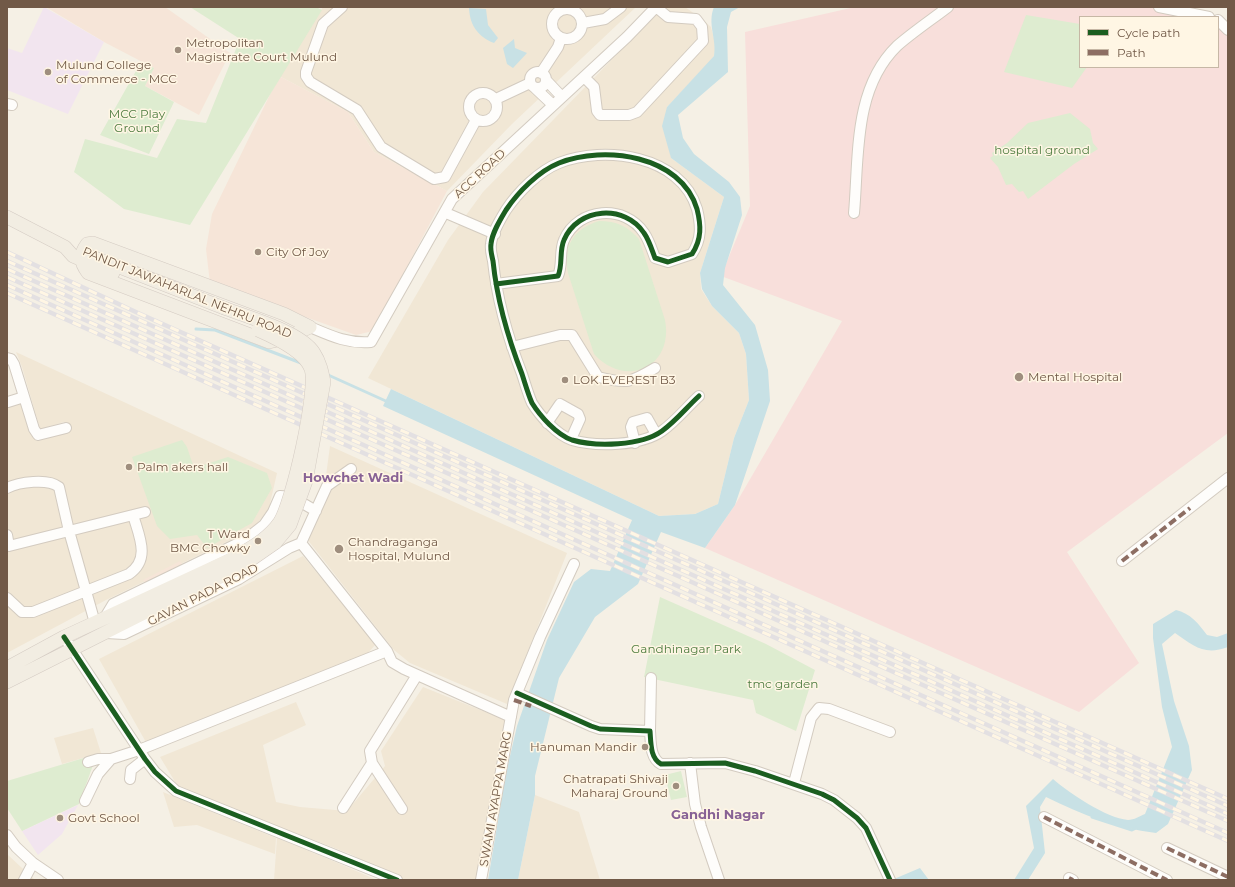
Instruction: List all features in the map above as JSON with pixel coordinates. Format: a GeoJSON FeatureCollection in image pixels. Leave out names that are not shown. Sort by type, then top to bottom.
{"type":"FeatureCollection","features":[{"type":"Feature","properties":{"kind":"main road"},"geometry":{"type":"LineString","coordinates":[[7,217],[65,248],[73,256],[81,255]]}},
{"type":"Feature","properties":{"kind":"main road"},"geometry":{"type":"LineString","coordinates":[[93,243],[284,314],[310,327],[286,338],[269,342],[88,273],[82,265],[81,255],[87,244],[93,243]]}},
{"type":"Feature","properties":{"kind":"main road","name":"PANDIT JAWAHARLAL NEHRU ROAD"},"geometry":{"type":"LineString","coordinates":[[81,255],[101,268],[302,340],[314,352],[321,366],[324,382],[306,481],[290,525],[275,543],[144,606]]}},
{"type":"Feature","properties":{"kind":"main road","name":"PANDIT JAWAHARLAL NEHRU ROAD"},"geometry":{"type":"LineString","coordinates":[[81,255],[224,312]]}},
{"type":"Feature","properties":{"kind":"main road"},"geometry":{"type":"LineString","coordinates":[[7,668],[64,637],[99,621],[144,606]]}},
{"type":"Feature","properties":{"kind":"main road"},"geometry":{"type":"LineString","coordinates":[[7,682],[106,633],[144,606]]}},
{"type":"Feature","properties":{"kind":"street"},"geometry":{"type":"LineString","coordinates":[[342,7],[323,24],[306,72],[306,76],[310,82],[357,110],[381,147],[434,179],[439,179],[445,177],[476,120]]}},
{"type":"Feature","properties":{"kind":"street"},"geometry":{"type":"LineString","coordinates":[[583,23],[605,18],[621,7]]}},
{"type":"Feature","properties":{"kind":"street"},"geometry":{"type":"LineString","coordinates":[[584,77],[594,87],[597,111],[600,115],[629,115],[637,112],[703,41],[702,27],[696,19],[668,17],[656,7]]}},
{"type":"Feature","properties":{"kind":"street","name":"ACC ROAD"},"geometry":{"type":"LineString","coordinates":[[310,327],[345,342],[371,342],[446,213],[452,199],[584,77],[656,7]]}},
{"type":"Feature","properties":{"kind":"street"},"geometry":{"type":"LineString","coordinates":[[854,213],[861,127],[865,100],[881,65],[897,46],[948,7]]}},
{"type":"Feature","properties":{"kind":"street"},"geometry":{"type":"LineString","coordinates":[[1159,7],[1204,16]]}},
{"type":"Feature","properties":{"kind":"street"},"geometry":{"type":"LineString","coordinates":[[560,10],[574,10],[579,14],[583,23],[579,33],[576,37],[571,39],[561,38],[552,27],[553,17],[560,10]]}},
{"type":"Feature","properties":{"kind":"street"},"geometry":{"type":"LineString","coordinates":[[1219,21],[1228,30]]}},
{"type":"Feature","properties":{"kind":"street"},"geometry":{"type":"LineString","coordinates":[[496,99],[533,86],[543,86],[543,76],[561,38]]}},
{"type":"Feature","properties":{"kind":"street"},"geometry":{"type":"LineString","coordinates":[[553,105],[533,86],[531,75],[535,72],[543,76],[562,96]]}},
{"type":"Feature","properties":{"kind":"street"},"geometry":{"type":"LineString","coordinates":[[483,92],[488,93],[496,99],[498,109],[493,118],[485,122],[476,120],[472,117],[469,108],[471,99],[483,92]]}},
{"type":"Feature","properties":{"kind":"street"},"geometry":{"type":"LineString","coordinates":[[496,284],[558,276],[564,240],[573,226],[589,216],[606,212],[627,217],[644,232],[655,258],[668,262],[692,254],[700,238],[700,223],[691,195],[681,182],[656,164],[633,158],[608,155],[583,156],[558,163],[534,179],[512,202],[499,223],[491,244],[496,284],[512,347],[532,403],[547,423],[571,439],[597,443],[635,443],[661,432],[699,396]]}},
{"type":"Feature","properties":{"kind":"street"},"geometry":{"type":"LineString","coordinates":[[446,213],[495,234]]}},
{"type":"Feature","properties":{"kind":"street"},"geometry":{"type":"LineString","coordinates":[[512,347],[560,334],[572,335],[598,377],[615,381],[634,381],[655,368]]}},
{"type":"Feature","properties":{"kind":"street"},"geometry":{"type":"LineString","coordinates":[[9,364],[17,399],[38,435],[66,428]]}},
{"type":"Feature","properties":{"kind":"street"},"geometry":{"type":"LineString","coordinates":[[547,423],[560,404],[578,414],[580,419],[571,439]]}},
{"type":"Feature","properties":{"kind":"street"},"geometry":{"type":"LineString","coordinates":[[635,443],[631,427],[633,422],[647,418],[656,434]]}},
{"type":"Feature","properties":{"kind":"street"},"geometry":{"type":"LineString","coordinates":[[350,469],[327,486],[301,543],[386,651],[392,662],[511,717]]}},
{"type":"Feature","properties":{"kind":"street"},"geometry":{"type":"LineString","coordinates":[[1122,561],[1228,478]]}},
{"type":"Feature","properties":{"kind":"street"},"geometry":{"type":"LineString","coordinates":[[7,488],[41,481],[55,484],[59,487],[69,531],[86,591],[99,621],[113,604],[245,540],[264,525],[273,512],[280,496],[292,497],[316,510]]}},
{"type":"Feature","properties":{"kind":"street"},"geometry":{"type":"LineString","coordinates":[[7,535],[8,548],[145,512]]}},
{"type":"Feature","properties":{"kind":"street"},"geometry":{"type":"LineString","coordinates":[[7,598],[22,612],[29,613],[129,574],[138,565],[143,552],[133,515]]}},
{"type":"Feature","properties":{"kind":"street","name":"GAVAN PADA ROAD"},"geometry":{"type":"LineString","coordinates":[[106,633],[124,634],[239,579],[288,548],[301,543]]}},
{"type":"Feature","properties":{"kind":"street","name":"SWAMI AYAPPA MARG"},"geometry":{"type":"LineString","coordinates":[[481,880],[511,717],[520,698],[540,636],[574,564]]}},
{"type":"Feature","properties":{"kind":"street"},"geometry":{"type":"LineString","coordinates":[[64,637],[155,772],[176,792],[397,880]]}},
{"type":"Feature","properties":{"kind":"street"},"geometry":{"type":"LineString","coordinates":[[88,762],[98,759],[110,759],[142,754],[386,651]]}},
{"type":"Feature","properties":{"kind":"street"},"geometry":{"type":"LineString","coordinates":[[402,809],[372,763],[370,751],[417,674]]}},
{"type":"Feature","properties":{"kind":"street"},"geometry":{"type":"LineString","coordinates":[[651,678],[650,731],[653,756],[656,761],[661,764],[725,763],[794,784],[834,800],[858,818],[866,828],[873,840],[890,880]]}},
{"type":"Feature","properties":{"kind":"street"},"geometry":{"type":"LineString","coordinates":[[520,698],[554,716],[560,712],[600,729],[650,731]]}},
{"type":"Feature","properties":{"kind":"street"},"geometry":{"type":"LineString","coordinates":[[794,784],[811,718],[819,708],[829,709],[890,732]]}},
{"type":"Feature","properties":{"kind":"street"},"geometry":{"type":"LineString","coordinates":[[130,780],[130,770],[142,754]]}},
{"type":"Feature","properties":{"kind":"street"},"geometry":{"type":"LineString","coordinates":[[85,801],[98,774],[110,759]]}},
{"type":"Feature","properties":{"kind":"street"},"geometry":{"type":"LineString","coordinates":[[342,808],[372,763]]}},
{"type":"Feature","properties":{"kind":"street"},"geometry":{"type":"LineString","coordinates":[[690,763],[695,804],[701,827],[719,880]]}},
{"type":"Feature","properties":{"kind":"street"},"geometry":{"type":"LineString","coordinates":[[1044,817],[1167,880]]}},
{"type":"Feature","properties":{"kind":"street"},"geometry":{"type":"LineString","coordinates":[[7,835],[16,847],[33,863],[58,880]]}},
{"type":"Feature","properties":{"kind":"street"},"geometry":{"type":"LineString","coordinates":[[1167,848],[1228,877]]}},
{"type":"Feature","properties":{"kind":"street"},"geometry":{"type":"LineString","coordinates":[[24,880],[33,863]]}},
{"type":"Feature","properties":{"kind":"shaded area","name":"Mulund College of Commerce - MCC"},"geometry":{"type":"Polygon","coordinates":[[[44,7],[104,42],[68,114],[7,90],[7,48],[22,53],[44,7]]]}},
{"type":"Feature","properties":{"kind":"shaded area"},"geometry":{"type":"Polygon","coordinates":[[[46,7],[165,7],[230,53],[199,115],[145,86],[154,68],[104,42],[46,7]]]}},
{"type":"Feature","properties":{"kind":"shaded area"},"geometry":{"type":"Polygon","coordinates":[[[323,7],[636,7],[512,124],[447,191],[374,152],[348,112],[279,76],[323,7]]]}},
{"type":"Feature","properties":{"kind":"shaded area"},"geometry":{"type":"Polygon","coordinates":[[[663,7],[685,7],[702,19],[711,27],[716,46],[714,56],[709,63],[667,107],[671,158],[724,197],[700,273],[701,289],[712,306],[739,333],[746,354],[749,400],[734,438],[718,504],[695,514],[659,516],[368,378],[448,240],[483,192],[663,7]]]}},
{"type":"Feature","properties":{"kind":"shaded area","name":"Mental Hospital"},"geometry":{"type":"Polygon","coordinates":[[[855,7],[1160,7],[1201,16],[1079,16],[1079,68],[1219,68],[1219,27],[1228,37],[1228,433],[1067,552],[1139,663],[1079,712],[705,548],[735,505],[842,321],[721,276],[750,206],[745,32],[855,7]]]}},
{"type":"Feature","properties":{"kind":"shaded area"},"geometry":{"type":"Polygon","coordinates":[[[279,76],[348,112],[374,152],[447,191],[373,331],[356,335],[210,283],[206,249],[212,214],[279,76]]]}},
{"type":"Feature","properties":{"kind":"shaded area"},"geometry":{"type":"Polygon","coordinates":[[[16,352],[277,473],[269,508],[253,529],[106,600],[7,653],[7,395],[8,398],[22,395],[34,438],[38,441],[71,431],[66,428],[64,422],[40,429],[22,367],[16,352]]]}},
{"type":"Feature","properties":{"kind":"shaded area"},"geometry":{"type":"Polygon","coordinates":[[[330,446],[567,553],[507,704],[410,663],[394,650],[307,539],[325,483],[330,446]]]}},
{"type":"Feature","properties":{"kind":"shaded area"},"geometry":{"type":"Polygon","coordinates":[[[303,556],[376,644],[367,654],[147,744],[99,659],[303,556]]]}},
{"type":"Feature","properties":{"kind":"shaded area"},"geometry":{"type":"Polygon","coordinates":[[[180,561],[184,567],[145,583],[143,580],[180,561]]]}},
{"type":"Feature","properties":{"kind":"shaded area"},"geometry":{"type":"Polygon","coordinates":[[[423,687],[508,721],[480,880],[401,880],[350,854],[293,832],[270,827],[180,790],[160,757],[296,702],[306,725],[263,745],[276,802],[300,807],[347,811],[385,766],[381,751],[423,687]]]}},
{"type":"Feature","properties":{"kind":"shaded area"},"geometry":{"type":"Polygon","coordinates":[[[93,728],[101,753],[62,764],[54,738],[93,728]]]}},
{"type":"Feature","properties":{"kind":"shaded area"},"geometry":{"type":"Polygon","coordinates":[[[163,792],[276,838],[275,854],[197,825],[174,827],[163,792]]]}},
{"type":"Feature","properties":{"kind":"shaded area"},"geometry":{"type":"Polygon","coordinates":[[[535,795],[579,812],[600,880],[518,880],[535,795]]]}},
{"type":"Feature","properties":{"kind":"shaded area","name":"Govt School"},"geometry":{"type":"Polygon","coordinates":[[[78,805],[62,834],[38,855],[22,831],[78,805]]]}},
{"type":"Feature","properties":{"kind":"shaded area"},"geometry":{"type":"Polygon","coordinates":[[[277,838],[333,861],[377,880],[274,880],[277,838]]]}},
{"type":"Feature","properties":{"kind":"shaded area"},"geometry":{"type":"Polygon","coordinates":[[[8,855],[35,880],[7,880],[8,855]]]}},
{"type":"Feature","properties":{"kind":"green space"},"geometry":{"type":"Polygon","coordinates":[[[190,7],[316,7],[322,10],[190,225],[124,209],[74,172],[85,139],[157,158],[177,119],[206,123],[240,39],[190,7]]]}},
{"type":"Feature","properties":{"kind":"green space"},"geometry":{"type":"Polygon","coordinates":[[[1026,15],[1079,24],[1079,68],[1086,68],[1072,88],[1004,72],[1026,15]]]}},
{"type":"Feature","properties":{"kind":"green space","name":"MCC Play Ground"},"geometry":{"type":"Polygon","coordinates":[[[141,62],[154,68],[145,86],[174,102],[149,154],[100,135],[141,62]]]}},
{"type":"Feature","properties":{"kind":"green space","name":"hospital ground"},"geometry":{"type":"Polygon","coordinates":[[[1070,113],[1090,129],[1093,143],[1098,149],[1074,164],[1028,199],[1023,191],[1019,192],[1012,184],[1006,185],[998,167],[990,158],[993,156],[992,153],[1007,143],[1028,123],[1070,113]]]}},
{"type":"Feature","properties":{"kind":"green space"},"geometry":{"type":"Polygon","coordinates":[[[599,221],[621,225],[639,239],[665,320],[666,336],[662,350],[655,361],[645,368],[633,371],[620,370],[607,365],[594,354],[568,273],[567,255],[572,240],[582,229],[599,221]]]}},
{"type":"Feature","properties":{"kind":"green space"},"geometry":{"type":"Polygon","coordinates":[[[182,440],[187,447],[194,468],[228,457],[267,473],[272,488],[252,523],[207,548],[197,535],[170,539],[157,526],[132,457],[182,440]]]}},
{"type":"Feature","properties":{"kind":"green space","name":"Gandhinagar Park"},"geometry":{"type":"Polygon","coordinates":[[[660,597],[766,644],[815,670],[796,731],[756,713],[753,700],[644,677],[660,597]]]}},
{"type":"Feature","properties":{"kind":"green space"},"geometry":{"type":"Polygon","coordinates":[[[97,754],[79,804],[22,831],[7,808],[7,781],[97,754]]]}},
{"type":"Feature","properties":{"kind":"green space","name":"Chatrapati Shivaji Maharaj Ground"},"geometry":{"type":"Polygon","coordinates":[[[681,771],[687,797],[671,800],[665,775],[681,771]]]}},
{"type":"Feature","properties":{"kind":"water"},"geometry":{"type":"Polygon","coordinates":[[[714,7],[740,7],[731,12],[727,27],[728,72],[678,115],[683,138],[694,154],[729,182],[740,197],[742,215],[725,268],[723,285],[755,325],[768,370],[770,401],[735,505],[705,548],[661,532],[638,584],[595,617],[559,678],[535,776],[535,795],[518,880],[488,880],[506,773],[517,726],[547,640],[574,582],[591,569],[610,571],[632,520],[383,406],[391,389],[659,516],[695,514],[718,504],[734,438],[749,400],[746,354],[739,333],[712,306],[702,289],[700,273],[724,197],[671,158],[662,126],[667,107],[714,56],[715,50],[711,19],[714,7]]]}},
{"type":"Feature","properties":{"kind":"water"},"geometry":{"type":"Polygon","coordinates":[[[469,8],[486,9],[488,25],[498,38],[494,43],[483,37],[473,25],[469,8]]]}},
{"type":"Feature","properties":{"kind":"water"},"geometry":{"type":"Polygon","coordinates":[[[514,39],[515,48],[527,53],[513,68],[507,64],[503,48],[514,39]]]}},
{"type":"Feature","properties":{"kind":"water"},"geometry":{"type":"Polygon","coordinates":[[[1176,610],[1190,616],[1207,635],[1217,637],[1228,633],[1228,647],[1220,650],[1206,650],[1194,646],[1175,633],[1162,644],[1174,701],[1189,746],[1192,770],[1168,824],[1156,833],[1127,828],[1086,815],[1046,797],[1040,807],[1045,853],[1028,880],[1014,880],[1034,848],[1026,806],[1053,779],[1078,798],[1109,815],[1128,820],[1135,819],[1145,814],[1172,747],[1162,707],[1153,638],[1153,624],[1176,610]]]}},
{"type":"Feature","properties":{"kind":"water"},"geometry":{"type":"Polygon","coordinates":[[[920,868],[929,880],[894,880],[894,879],[920,868]]]}},
{"type":"Feature","properties":{"kind":"waterway"},"geometry":{"type":"LineString","coordinates":[[196,329],[215,330],[301,363]]}},
{"type":"Feature","properties":{"kind":"waterway"},"geometry":{"type":"LineString","coordinates":[[326,374],[388,402]]}},
{"type":"Feature","properties":{"kind":"waterway"},"geometry":{"type":"LineString","coordinates":[[1092,817],[1132,830],[1136,828]]}},
{"type":"Feature","properties":{"kind":"railway"},"geometry":{"type":"LineString","coordinates":[[7,252],[138,313],[1228,799]]}},
{"type":"Feature","properties":{"kind":"railway"},"geometry":{"type":"LineString","coordinates":[[7,261],[1228,806]]}},
{"type":"Feature","properties":{"kind":"railway"},"geometry":{"type":"LineString","coordinates":[[7,269],[1228,814]]}},
{"type":"Feature","properties":{"kind":"railway"},"geometry":{"type":"LineString","coordinates":[[7,277],[1228,821]]}},
{"type":"Feature","properties":{"kind":"railway"},"geometry":{"type":"LineString","coordinates":[[7,285],[1228,833]]}},
{"type":"Feature","properties":{"kind":"railway"},"geometry":{"type":"LineString","coordinates":[[7,293],[1228,841]]}},
{"type":"Feature","properties":{"kind":"marked path"},"geometry":{"type":"LineString","coordinates":[[1122,561],[1190,508]]}},
{"type":"Feature","properties":{"kind":"marked path"},"geometry":{"type":"LineString","coordinates":[[514,700],[531,706]]}},
{"type":"Feature","properties":{"kind":"marked path"},"geometry":{"type":"LineString","coordinates":[[1044,817],[1167,880]]}},
{"type":"Feature","properties":{"kind":"marked path"},"geometry":{"type":"LineString","coordinates":[[1167,848],[1228,877]]}},
{"type":"Feature","properties":{"kind":"marked path"},"geometry":{"type":"LineString","coordinates":[[1069,878],[1073,880]]}},
{"type":"Feature","properties":{"kind":"cycle path"},"geometry":{"type":"LineString","coordinates":[[496,284],[558,276],[564,240],[571,229],[580,221],[590,216],[602,213],[625,217],[636,224],[646,236],[655,258],[668,262],[692,254],[698,243],[700,232],[697,209],[688,191],[675,176],[658,166],[639,159],[618,155],[597,155],[559,163],[544,171],[523,189],[511,203],[493,235],[491,248],[493,261],[495,276],[497,290],[508,333],[532,403],[549,424],[566,438],[593,444],[618,444],[642,440],[662,431],[699,396]]}},
{"type":"Feature","properties":{"kind":"cycle path"},"geometry":{"type":"LineString","coordinates":[[64,637],[145,759],[155,772],[176,791],[397,880]]}},
{"type":"Feature","properties":{"kind":"cycle path"},"geometry":{"type":"LineString","coordinates":[[517,693],[600,729],[650,731],[653,754],[657,761],[661,764],[725,763],[755,771],[822,794],[834,800],[857,818],[866,828],[890,880]]}},
{"type":"Feature","properties":{"kind":"place","name":"Metropolitan Magistrate Court Mulund"},"geometry":{"type":"Point","coordinates":[178,50]}},
{"type":"Feature","properties":{"kind":"place","name":"Mulund College of Commerce - MCC"},"geometry":{"type":"Point","coordinates":[48,72]}},
{"type":"Feature","properties":{"kind":"place","name":"City Of Joy"},"geometry":{"type":"Point","coordinates":[258,252]}},
{"type":"Feature","properties":{"kind":"place","name":"Mental Hospital"},"geometry":{"type":"Point","coordinates":[1019,377]}},
{"type":"Feature","properties":{"kind":"place","name":"LOK EVEREST B3"},"geometry":{"type":"Point","coordinates":[565,380]}},
{"type":"Feature","properties":{"kind":"place","name":"Palm akers hall"},"geometry":{"type":"Point","coordinates":[129,467]}},
{"type":"Feature","properties":{"kind":"place","name":"T Ward BMC Chowky"},"geometry":{"type":"Point","coordinates":[258,541]}},
{"type":"Feature","properties":{"kind":"place","name":"Chandraganga Hospital, Mulund"},"geometry":{"type":"Point","coordinates":[339,549]}},
{"type":"Feature","properties":{"kind":"place","name":"Hanuman Mandir"},"geometry":{"type":"Point","coordinates":[645,747]}},
{"type":"Feature","properties":{"kind":"place","name":"Chatrapati Shivaji Maharaj Ground"},"geometry":{"type":"Point","coordinates":[676,786]}},
{"type":"Feature","properties":{"kind":"place","name":"Govt School"},"geometry":{"type":"Point","coordinates":[60,818]}},
{"type":"Feature","properties":{"kind":"district","name":"Howchet Wadi"},"geometry":{"type":"Point","coordinates":[353,478]}},
{"type":"Feature","properties":{"kind":"district","name":"Gandhi Nagar"},"geometry":{"type":"Point","coordinates":[718,815]}},
{"type":"Feature","properties":{"kind":"park label","name":"tmc garden"},"geometry":{"type":"Point","coordinates":[783,684]}}]}
